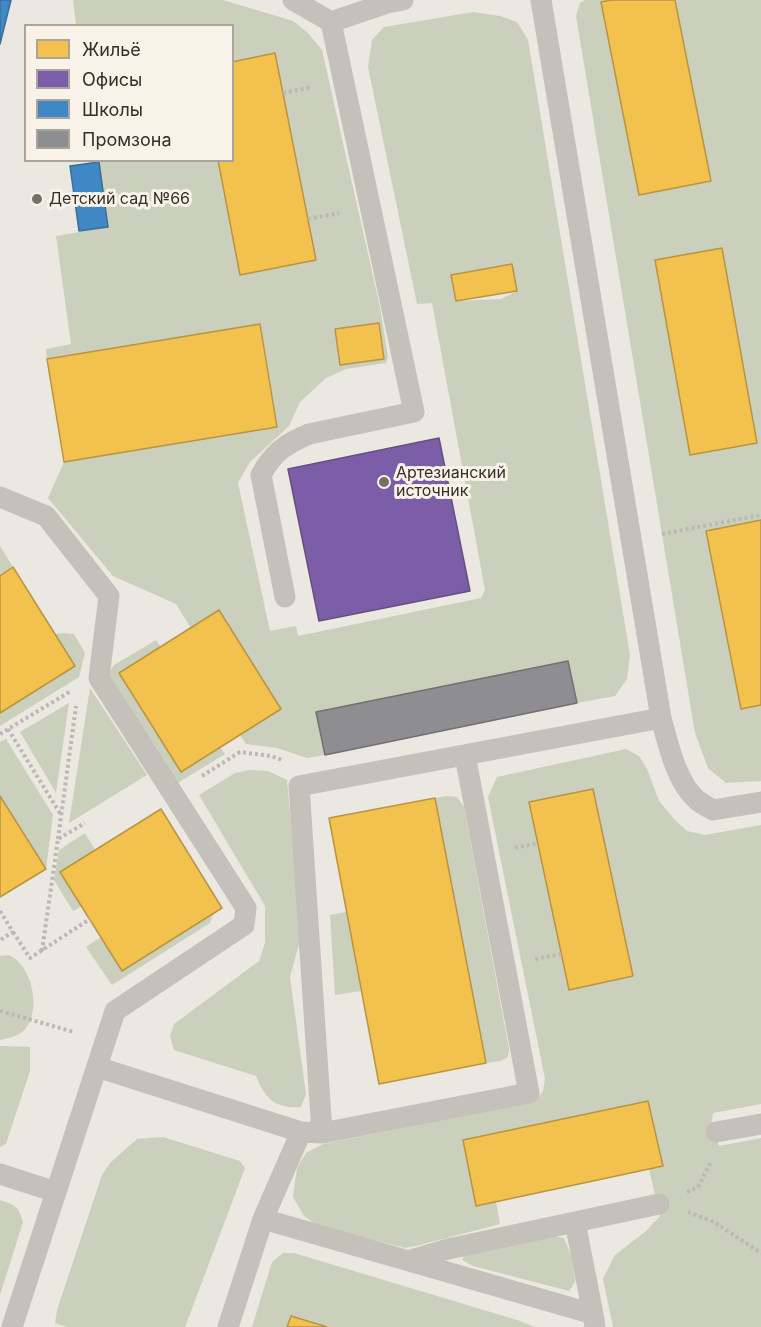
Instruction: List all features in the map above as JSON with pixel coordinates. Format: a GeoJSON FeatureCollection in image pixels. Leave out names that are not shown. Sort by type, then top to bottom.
{"type":"FeatureCollection","features":[{"type":"Feature","properties":{"kind":"lane"},"geometry":{"type":"LineString","coordinates":[[285,597],[261,475],[268,462],[293,441],[309,434],[414,412],[331,22],[293,0]]}},
{"type":"Feature","properties":{"kind":"lane"},"geometry":{"type":"LineString","coordinates":[[331,22],[387,3],[403,0]]}},
{"type":"Feature","properties":{"kind":"lane"},"geometry":{"type":"LineString","coordinates":[[541,0],[661,718],[680,778],[696,799],[713,810],[761,802]]}},
{"type":"Feature","properties":{"kind":"lane"},"geometry":{"type":"LineString","coordinates":[[0,497],[46,516],[110,596],[99,678],[246,908],[244,925],[115,1011],[12,1327]]}},
{"type":"Feature","properties":{"kind":"lane"},"geometry":{"type":"LineString","coordinates":[[322,1133],[299,786],[661,718]]}},
{"type":"Feature","properties":{"kind":"lane"},"geometry":{"type":"LineString","coordinates":[[97,1067],[301,1132],[322,1133],[529,1093],[465,755]]}},
{"type":"Feature","properties":{"kind":"lane"},"geometry":{"type":"LineString","coordinates":[[716,1132],[761,1124]]}},
{"type":"Feature","properties":{"kind":"lane"},"geometry":{"type":"LineString","coordinates":[[228,1327],[263,1219],[301,1132]]}},
{"type":"Feature","properties":{"kind":"lane"},"geometry":{"type":"LineString","coordinates":[[0,1174],[56,1192]]}},
{"type":"Feature","properties":{"kind":"lane"},"geometry":{"type":"LineString","coordinates":[[411,1260],[448,1249],[659,1204]]}},
{"type":"Feature","properties":{"kind":"lane"},"geometry":{"type":"LineString","coordinates":[[263,1219],[411,1260],[594,1321],[575,1222]]}},
{"type":"Feature","properties":{"kind":"path"},"geometry":{"type":"LineString","coordinates":[[631,540],[761,515]]}},
{"type":"Feature","properties":{"kind":"path"},"geometry":{"type":"LineString","coordinates":[[0,734],[79,686]]}},
{"type":"Feature","properties":{"kind":"path"},"geometry":{"type":"LineString","coordinates":[[42,951],[78,698]]}},
{"type":"Feature","properties":{"kind":"path"},"geometry":{"type":"LineString","coordinates":[[8,729],[61,816]]}},
{"type":"Feature","properties":{"kind":"path"},"geometry":{"type":"LineString","coordinates":[[173,795],[240,752]]}},
{"type":"Feature","properties":{"kind":"path"},"geometry":{"type":"LineString","coordinates":[[58,839],[85,823]]}},
{"type":"Feature","properties":{"kind":"path"},"geometry":{"type":"LineString","coordinates":[[0,911],[30,958],[90,919]]}},
{"type":"Feature","properties":{"kind":"path"},"geometry":{"type":"LineString","coordinates":[[0,940],[13,932]]}},
{"type":"Feature","properties":{"kind":"path"},"geometry":{"type":"LineString","coordinates":[[0,1011],[105,1041]]}},
{"type":"Feature","properties":{"kind":"path"},"geometry":{"type":"LineString","coordinates":[[659,1204],[698,1188],[711,1162],[716,1132]]}},
{"type":"Feature","properties":{"kind":"path"},"geometry":{"type":"LineString","coordinates":[[659,1204],[674,1207],[714,1222],[761,1253]]}},
{"type":"Feature","properties":{"kind":"green space"},"geometry":{"type":"Polygon","coordinates":[[[73,0],[223,0],[293,21],[307,32],[322,50],[380,307],[388,357],[386,363],[346,369],[326,378],[300,402],[289,426],[250,462],[238,483],[270,631],[296,626],[298,636],[481,598],[485,590],[432,303],[417,304],[368,67],[372,40],[384,27],[473,12],[500,16],[517,22],[528,40],[630,655],[627,679],[615,696],[577,703],[568,661],[317,712],[325,755],[307,758],[277,748],[246,744],[240,735],[281,709],[191,628],[176,604],[113,576],[48,498],[64,462],[277,427],[260,324],[47,359],[46,349],[71,344],[56,236],[108,227],[99,162],[234,162],[234,24],[76,24],[73,0]],[[512,264],[451,276],[456,301],[501,299],[517,291],[512,264]]]}},
{"type":"Feature","properties":{"kind":"green space"},"geometry":{"type":"Polygon","coordinates":[[[585,0],[761,0],[761,781],[726,783],[708,768],[695,733],[576,16],[580,3],[585,0]]]}},
{"type":"Feature","properties":{"kind":"green space"},"geometry":{"type":"Polygon","coordinates":[[[0,546],[13,567],[0,576],[0,546]]]}},
{"type":"Feature","properties":{"kind":"green space"},"geometry":{"type":"Polygon","coordinates":[[[55,634],[74,634],[85,653],[79,677],[0,726],[0,713],[55,634]]]}},
{"type":"Feature","properties":{"kind":"green space"},"geometry":{"type":"Polygon","coordinates":[[[156,640],[161,647],[181,772],[220,747],[225,754],[176,784],[108,678],[114,665],[156,640]]]}},
{"type":"Feature","properties":{"kind":"green space"},"geometry":{"type":"Polygon","coordinates":[[[90,688],[147,775],[69,823],[90,688]]]}},
{"type":"Feature","properties":{"kind":"green space"},"geometry":{"type":"Polygon","coordinates":[[[69,703],[56,793],[20,732],[69,703]]]}},
{"type":"Feature","properties":{"kind":"green space"},"geometry":{"type":"Polygon","coordinates":[[[6,739],[53,815],[46,869],[0,796],[0,742],[6,739]]]}},
{"type":"Feature","properties":{"kind":"green space"},"geometry":{"type":"Polygon","coordinates":[[[626,749],[639,756],[647,769],[659,801],[687,831],[705,835],[761,825],[761,1104],[713,1113],[712,1120],[719,1146],[761,1138],[761,1327],[613,1327],[603,1279],[615,1255],[646,1231],[660,1216],[649,1169],[663,1166],[648,1101],[463,1140],[476,1205],[496,1202],[500,1224],[405,1248],[318,1226],[304,1216],[293,1197],[297,1168],[306,1153],[323,1144],[535,1101],[543,1091],[545,1079],[488,797],[497,777],[626,749]]]}},
{"type":"Feature","properties":{"kind":"green space"},"geometry":{"type":"Polygon","coordinates":[[[250,770],[268,771],[287,780],[301,937],[290,977],[306,1094],[301,1107],[285,1106],[272,1101],[263,1091],[256,1076],[174,1050],[170,1036],[174,1024],[259,961],[265,943],[265,906],[199,795],[235,773],[250,770]]]}},
{"type":"Feature","properties":{"kind":"green space"},"geometry":{"type":"Polygon","coordinates":[[[457,797],[464,807],[509,1049],[508,1057],[500,1061],[486,1063],[435,798],[457,797]]]}},
{"type":"Feature","properties":{"kind":"green space"},"geometry":{"type":"Polygon","coordinates":[[[85,833],[95,850],[82,906],[73,911],[54,880],[59,850],[85,833]]]}},
{"type":"Feature","properties":{"kind":"green space"},"geometry":{"type":"Polygon","coordinates":[[[346,912],[361,991],[335,995],[330,915],[346,912]]]}},
{"type":"Feature","properties":{"kind":"green space"},"geometry":{"type":"Polygon","coordinates":[[[213,914],[210,923],[112,985],[86,947],[101,937],[122,970],[213,914]]]}},
{"type":"Feature","properties":{"kind":"green space"},"geometry":{"type":"Polygon","coordinates":[[[9,955],[24,968],[29,978],[33,1011],[23,1031],[0,1040],[0,956],[9,955]]]}},
{"type":"Feature","properties":{"kind":"green space"},"geometry":{"type":"Polygon","coordinates":[[[0,1046],[30,1047],[30,1071],[6,1144],[0,1147],[0,1046]]]}},
{"type":"Feature","properties":{"kind":"green space"},"geometry":{"type":"Polygon","coordinates":[[[163,1137],[240,1161],[245,1168],[185,1327],[67,1327],[55,1323],[57,1310],[102,1175],[110,1163],[137,1139],[163,1137]]]}},
{"type":"Feature","properties":{"kind":"green space"},"geometry":{"type":"Polygon","coordinates":[[[0,1200],[16,1207],[23,1222],[0,1295],[0,1200]]]}},
{"type":"Feature","properties":{"kind":"green space"},"geometry":{"type":"Polygon","coordinates":[[[554,1236],[564,1238],[572,1258],[575,1282],[569,1291],[473,1266],[462,1260],[466,1252],[554,1236]]]}},
{"type":"Feature","properties":{"kind":"green space"},"geometry":{"type":"Polygon","coordinates":[[[283,1253],[294,1253],[535,1327],[252,1327],[272,1262],[283,1253]]]}},
{"type":"Feature","properties":{"kind":"building: Жильё"},"geometry":{"type":"Polygon","coordinates":[[[675,0],[711,181],[639,195],[601,2],[675,0]]]}},
{"type":"Feature","properties":{"kind":"building: Жильё"},"geometry":{"type":"Polygon","coordinates":[[[275,53],[316,260],[240,275],[218,162],[234,162],[234,62],[275,53]]]}},
{"type":"Feature","properties":{"kind":"building: Жильё"},"geometry":{"type":"Polygon","coordinates":[[[722,248],[757,443],[690,455],[655,260],[722,248]]]}},
{"type":"Feature","properties":{"kind":"building: Жильё"},"geometry":{"type":"Polygon","coordinates":[[[512,264],[517,291],[456,301],[451,275],[512,264]]]}},
{"type":"Feature","properties":{"kind":"building: Жильё"},"geometry":{"type":"Polygon","coordinates":[[[379,323],[384,359],[340,365],[335,329],[379,323]]]}},
{"type":"Feature","properties":{"kind":"building: Жильё"},"geometry":{"type":"Polygon","coordinates":[[[260,324],[277,427],[64,462],[47,359],[260,324]]]}},
{"type":"Feature","properties":{"kind":"building: Жильё"},"geometry":{"type":"Polygon","coordinates":[[[761,520],[761,705],[741,709],[706,531],[761,520]]]}},
{"type":"Feature","properties":{"kind":"building: Жильё"},"geometry":{"type":"Polygon","coordinates":[[[13,567],[75,666],[0,713],[0,576],[13,567]]]}},
{"type":"Feature","properties":{"kind":"building: Жильё"},"geometry":{"type":"Polygon","coordinates":[[[219,610],[281,709],[181,772],[119,673],[219,610]]]}},
{"type":"Feature","properties":{"kind":"building: Жильё"},"geometry":{"type":"Polygon","coordinates":[[[593,789],[633,976],[569,990],[529,802],[593,789]]]}},
{"type":"Feature","properties":{"kind":"building: Жильё"},"geometry":{"type":"Polygon","coordinates":[[[0,796],[46,869],[0,897],[0,796]]]}},
{"type":"Feature","properties":{"kind":"building: Жильё"},"geometry":{"type":"Polygon","coordinates":[[[435,798],[486,1063],[379,1084],[329,818],[435,798]]]}},
{"type":"Feature","properties":{"kind":"building: Жильё"},"geometry":{"type":"Polygon","coordinates":[[[161,809],[222,908],[122,971],[60,872],[161,809]]]}},
{"type":"Feature","properties":{"kind":"building: Жильё"},"geometry":{"type":"Polygon","coordinates":[[[648,1101],[663,1166],[476,1206],[463,1140],[648,1101]]]}},
{"type":"Feature","properties":{"kind":"building: Жильё"},"geometry":{"type":"Polygon","coordinates":[[[291,1316],[327,1327],[287,1327],[291,1316]]]}},
{"type":"Feature","properties":{"kind":"building: Офисы"},"geometry":{"type":"Polygon","coordinates":[[[439,438],[470,591],[319,621],[288,469],[439,438]]]}},
{"type":"Feature","properties":{"kind":"building: Школы"},"geometry":{"type":"Polygon","coordinates":[[[0,0],[11,0],[0,44],[0,0]]]}},
{"type":"Feature","properties":{"kind":"building: Школы"},"geometry":{"type":"Polygon","coordinates":[[[99,162],[108,227],[79,231],[70,166],[99,162]]]}},
{"type":"Feature","properties":{"kind":"building: Промзона"},"geometry":{"type":"Polygon","coordinates":[[[568,661],[577,703],[325,755],[316,712],[568,661]]]}},
{"type":"Feature","properties":{"kind":"place","name":"Детский сад №66"},"geometry":{"type":"Point","coordinates":[37,199]}},
{"type":"Feature","properties":{"kind":"place","name":"Артезианский источник"},"geometry":{"type":"Point","coordinates":[384,482]}}]}
